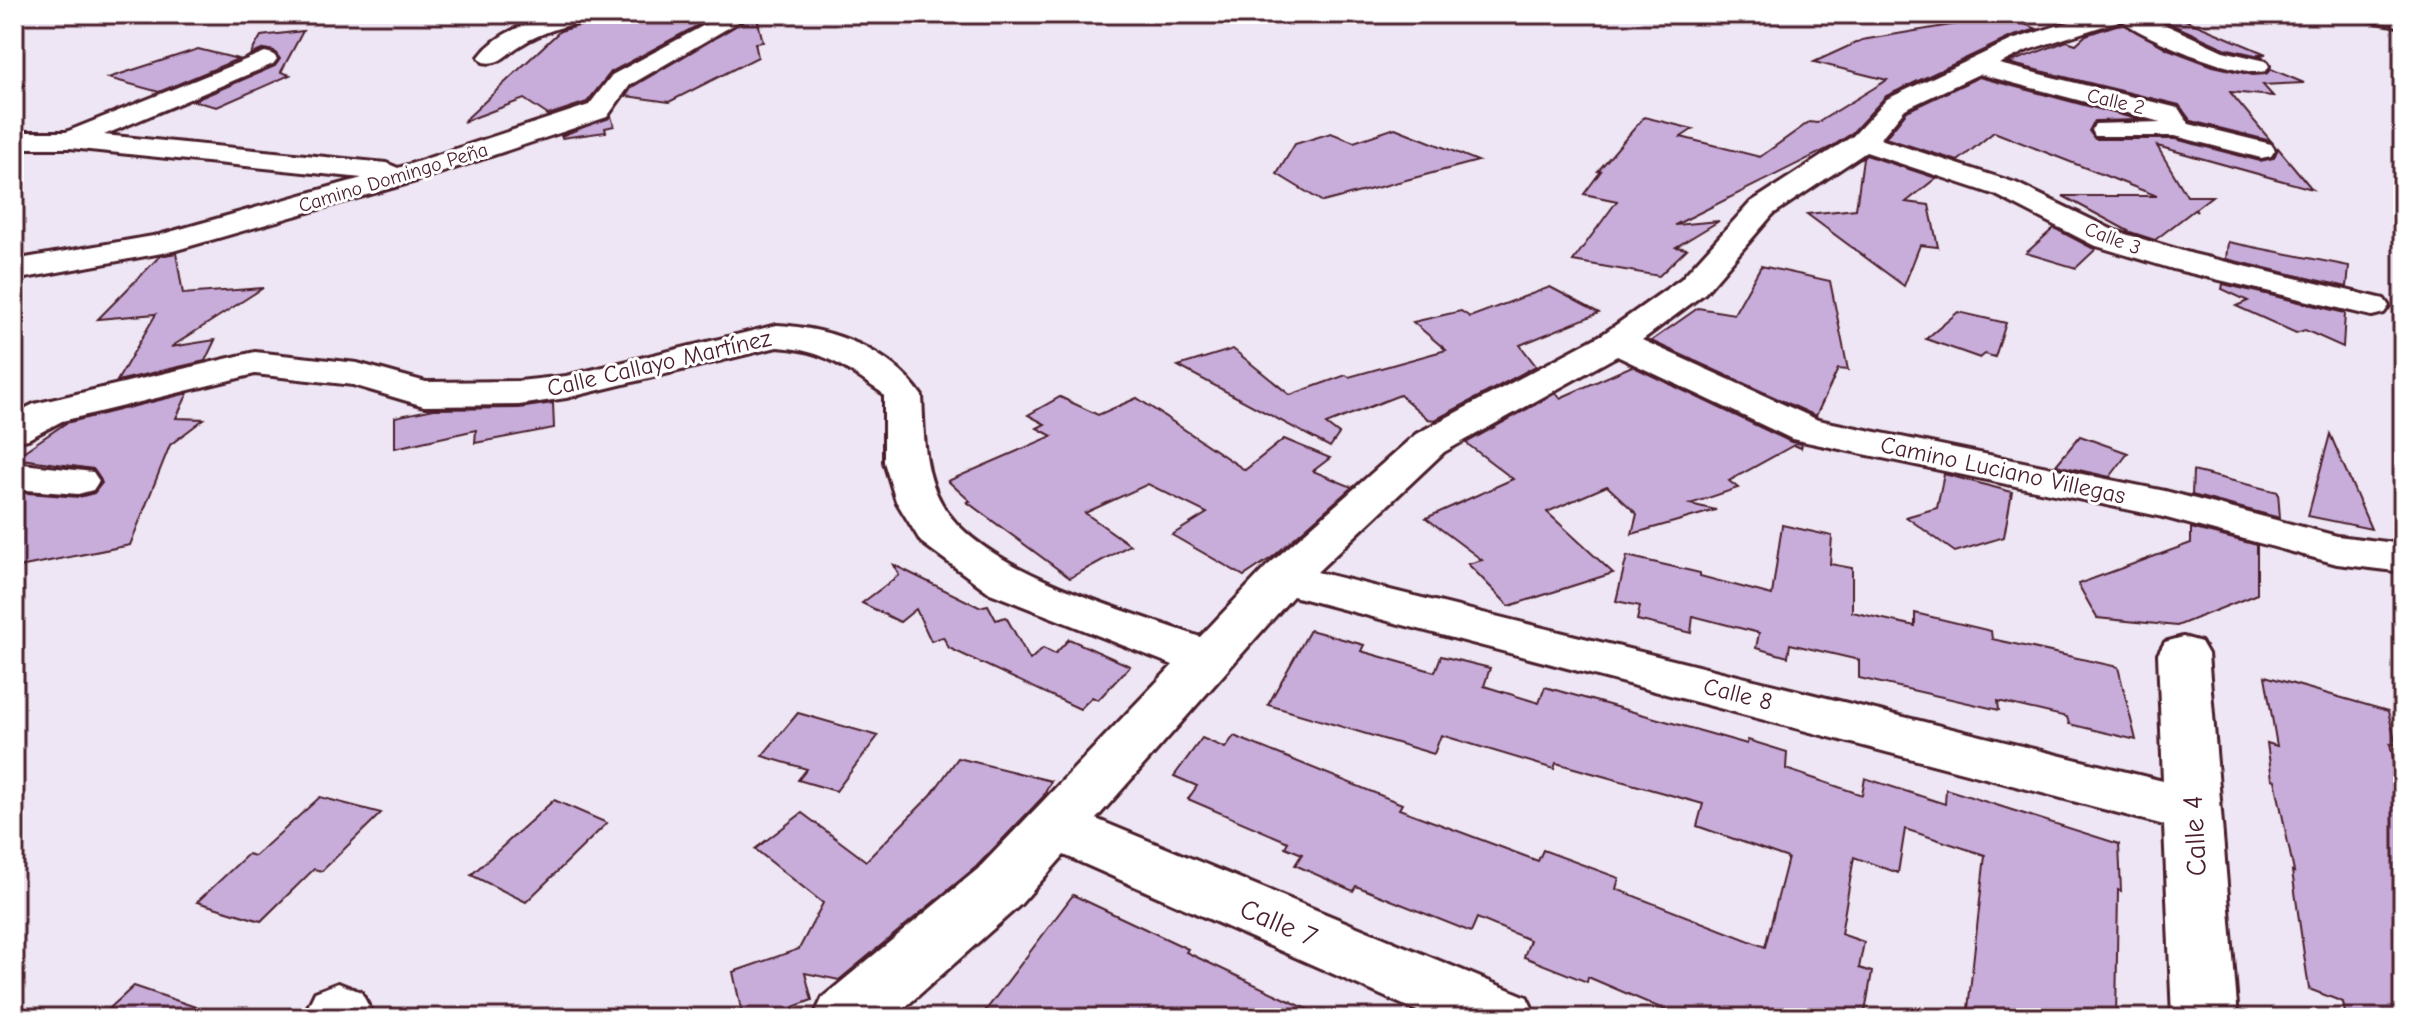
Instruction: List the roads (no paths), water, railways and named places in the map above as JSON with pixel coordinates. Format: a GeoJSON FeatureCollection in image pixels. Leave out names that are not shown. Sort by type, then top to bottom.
{"type":"FeatureCollection","features":[{"type":"Feature","properties":{"kind":"main road"},"geometry":{"type":"LineString","coordinates":[[491,57],[506,41],[525,31],[585,14]]}},
{"type":"Feature","properties":{"kind":"main road","name":"Camino Domingo Peña"},"geometry":{"type":"LineString","coordinates":[[14,270],[162,244],[409,174],[598,111],[621,80],[741,14]]}},
{"type":"Feature","properties":{"kind":"main road"},"geometry":{"type":"LineString","coordinates":[[846,1018],[999,887],[1283,578],[1430,443],[1616,342],[1693,286],[1762,208],[1863,142],[1896,104],[2020,45],[2118,14]]}},
{"type":"Feature","properties":{"kind":"main road"},"geometry":{"type":"LineString","coordinates":[[2131,14],[2132,18],[2215,56],[2257,66]]}},
{"type":"Feature","properties":{"kind":"main road"},"geometry":{"type":"LineString","coordinates":[[2370,14],[2403,20]]}},
{"type":"Feature","properties":{"kind":"main road"},"geometry":{"type":"LineString","coordinates":[[70,140],[265,59]]}},
{"type":"Feature","properties":{"kind":"main road","name":"Calle 2"},"geometry":{"type":"LineString","coordinates":[[1977,66],[2169,114],[2177,123],[2174,128],[2105,130]]}},
{"type":"Feature","properties":{"kind":"main road"},"geometry":{"type":"LineString","coordinates":[[2174,128],[2261,150]]}},
{"type":"Feature","properties":{"kind":"main road"},"geometry":{"type":"LineString","coordinates":[[14,140],[70,140],[409,174]]}},
{"type":"Feature","properties":{"kind":"main road","name":"Calle 3"},"geometry":{"type":"LineString","coordinates":[[1863,142],[2006,189],[2104,238],[2185,262],[2372,306]]}},
{"type":"Feature","properties":{"kind":"main road","name":"Calle Callayo Martínez"},"geometry":{"type":"LineString","coordinates":[[14,430],[48,412],[255,363],[357,374],[424,394],[519,393],[566,387],[777,336],[812,338],[841,349],[894,384],[903,396],[905,462],[918,501],[937,532],[1007,582],[1208,659]]}},
{"type":"Feature","properties":{"kind":"main road","name":"Camino Luciano Villegas"},"geometry":{"type":"LineString","coordinates":[[1616,342],[1806,430],[2165,504],[2337,550],[2403,558]]}},
{"type":"Feature","properties":{"kind":"main road"},"geometry":{"type":"LineString","coordinates":[[14,476],[78,481]]}},
{"type":"Feature","properties":{"kind":"main road","name":"Calle 8"},"geometry":{"type":"LineString","coordinates":[[1283,578],[2192,810]]}},
{"type":"Feature","properties":{"kind":"main road","name":"Calle 4"},"geometry":{"type":"LineString","coordinates":[[2183,654],[2205,1018]]}},
{"type":"Feature","properties":{"kind":"main road","name":"Calle 7"},"geometry":{"type":"LineString","coordinates":[[1055,826],[1504,1018]]}}]}
